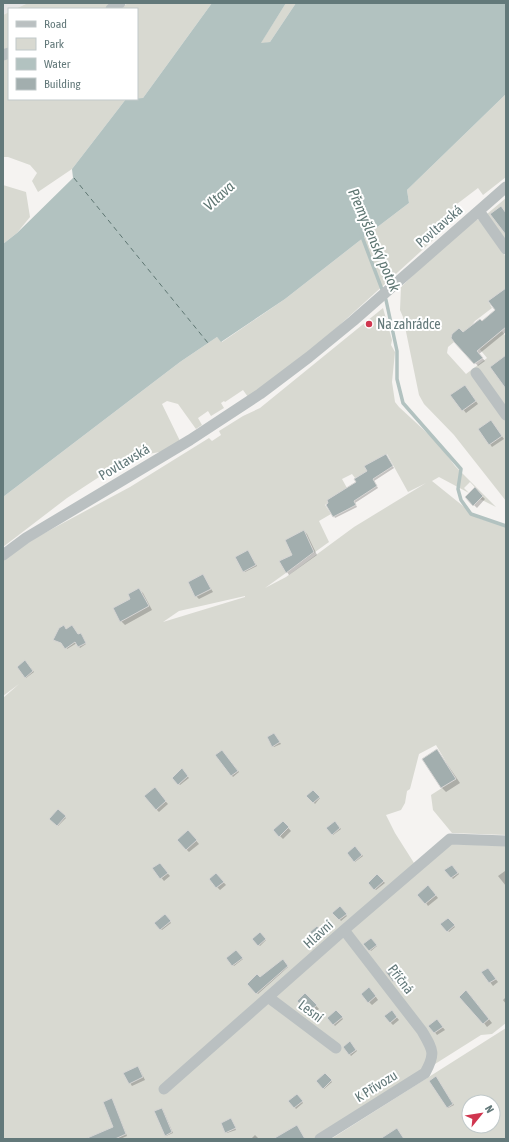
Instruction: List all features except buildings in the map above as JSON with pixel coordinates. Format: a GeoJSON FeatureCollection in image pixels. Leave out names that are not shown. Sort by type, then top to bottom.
{"type":"FeatureCollection","features":[{"type":"Feature","properties":{"kind":"street","name":"Povltavská"},"geometry":{"type":"LineString","coordinates":[[3,555],[26,538],[190,440],[260,394],[309,357],[506,187]]}},
{"type":"Feature","properties":{"kind":"street"},"geometry":{"type":"LineString","coordinates":[[479,211],[506,249]]}},
{"type":"Feature","properties":{"kind":"street"},"geometry":{"type":"LineString","coordinates":[[476,373],[506,415]]}},
{"type":"Feature","properties":{"kind":"street","name":"Hlavní"},"geometry":{"type":"LineString","coordinates":[[164,1089],[344,930],[450,839],[506,841]]}},
{"type":"Feature","properties":{"kind":"street","name":"Příčná"},"geometry":{"type":"LineString","coordinates":[[344,930],[422,1031],[432,1048]]}},
{"type":"Feature","properties":{"kind":"street","name":"Lesní"},"geometry":{"type":"LineString","coordinates":[[268,997],[336,1048]]}},
{"type":"Feature","properties":{"kind":"street","name":"K Přívozu"},"geometry":{"type":"LineString","coordinates":[[320,1139],[425,1073],[432,1061],[432,1048]]}},
{"type":"Feature","properties":{"kind":"shaded area"},"geometry":{"type":"Polygon","coordinates":[[[3,3],[28,3],[17,8],[8,8],[8,12],[3,15],[3,3]]]}},
{"type":"Feature","properties":{"kind":"green space"},"geometry":{"type":"Polygon","coordinates":[[[28,3],[110,3],[106,8],[17,8],[28,3]]]}},
{"type":"Feature","properties":{"kind":"green space"},"geometry":{"type":"Polygon","coordinates":[[[128,3],[212,3],[143,98],[138,98],[138,8],[120,8],[128,3]]]}},
{"type":"Feature","properties":{"kind":"green space"},"geometry":{"type":"Polygon","coordinates":[[[286,3],[296,3],[270,42],[260,44],[286,3]]]}},
{"type":"Feature","properties":{"kind":"green space"},"geometry":{"type":"Polygon","coordinates":[[[8,12],[8,50],[3,51],[3,15],[8,12]]]}},
{"type":"Feature","properties":{"kind":"green space"},"geometry":{"type":"Polygon","coordinates":[[[8,56],[8,100],[125,100],[72,169],[38,192],[32,181],[37,173],[30,165],[8,157],[3,157],[3,58],[8,56]]]}},
{"type":"Feature","properties":{"kind":"green space"},"geometry":{"type":"Polygon","coordinates":[[[506,94],[506,177],[483,195],[478,188],[457,204],[464,212],[309,353],[248,397],[243,390],[221,403],[224,408],[211,416],[208,411],[198,418],[202,425],[196,429],[178,404],[167,401],[162,404],[180,441],[165,451],[138,456],[122,462],[67,498],[3,547],[3,497],[180,362],[217,337],[222,342],[285,299],[409,203],[407,190],[506,94]]]}},
{"type":"Feature","properties":{"kind":"green space"},"geometry":{"type":"Polygon","coordinates":[[[3,185],[26,192],[30,217],[17,233],[3,244],[3,185]]]}},
{"type":"Feature","properties":{"kind":"green space"},"geometry":{"type":"Polygon","coordinates":[[[506,198],[506,241],[487,214],[506,198]]]}},
{"type":"Feature","properties":{"kind":"green space"},"geometry":{"type":"Polygon","coordinates":[[[477,219],[506,257],[506,288],[488,301],[492,308],[475,321],[465,333],[448,347],[447,353],[466,374],[487,358],[469,336],[470,333],[482,347],[502,331],[506,337],[506,501],[454,435],[424,404],[419,395],[403,317],[400,310],[401,287],[430,259],[477,219]]]}},
{"type":"Feature","properties":{"kind":"green space"},"geometry":{"type":"Polygon","coordinates":[[[383,308],[392,340],[391,345],[395,352],[392,382],[395,402],[438,443],[455,466],[496,507],[480,499],[483,496],[470,482],[464,488],[469,493],[439,477],[432,481],[478,518],[506,527],[506,835],[452,833],[433,810],[431,795],[456,779],[436,745],[419,754],[410,789],[407,791],[405,803],[401,810],[386,815],[395,833],[414,863],[450,844],[506,846],[506,1023],[492,1034],[481,1035],[316,1139],[3,1139],[3,698],[19,684],[3,696],[3,559],[37,537],[130,487],[209,438],[212,441],[221,435],[219,431],[243,416],[260,408],[383,308]],[[387,454],[366,466],[368,471],[355,478],[352,474],[342,479],[347,488],[327,500],[328,503],[325,505],[331,514],[319,521],[329,542],[265,588],[286,577],[354,527],[426,483],[408,492],[387,454]],[[245,597],[179,611],[163,622],[245,597]]]}},
{"type":"Feature","properties":{"kind":"green space"},"geometry":{"type":"Polygon","coordinates":[[[506,1028],[506,1139],[331,1139],[506,1028]]]}},
{"type":"Feature","properties":{"kind":"water","name":"Vltava"},"geometry":{"type":"Polygon","coordinates":[[[212,3],[286,3],[261,43],[270,42],[296,3],[506,3],[506,94],[407,190],[409,203],[285,299],[221,342],[217,337],[180,362],[3,497],[3,244],[17,233],[73,178],[72,169],[125,100],[138,100],[138,98],[143,98],[212,3]]]}},
{"type":"Feature","properties":{"kind":"waterway","name":"Přemyšlenský potok"},"geometry":{"type":"LineString","coordinates":[[361,234],[386,300],[397,351],[397,379],[403,403],[461,469],[458,489],[461,500],[471,514],[506,526]]}},
{"type":"Feature","properties":{"kind":"ferry route"},"geometry":{"type":"LineString","coordinates":[[74,178],[208,343]]}},
{"type":"Feature","properties":{"kind":"place","name":"Na zahrádce"},"geometry":{"type":"Point","coordinates":[369,324]}}]}
